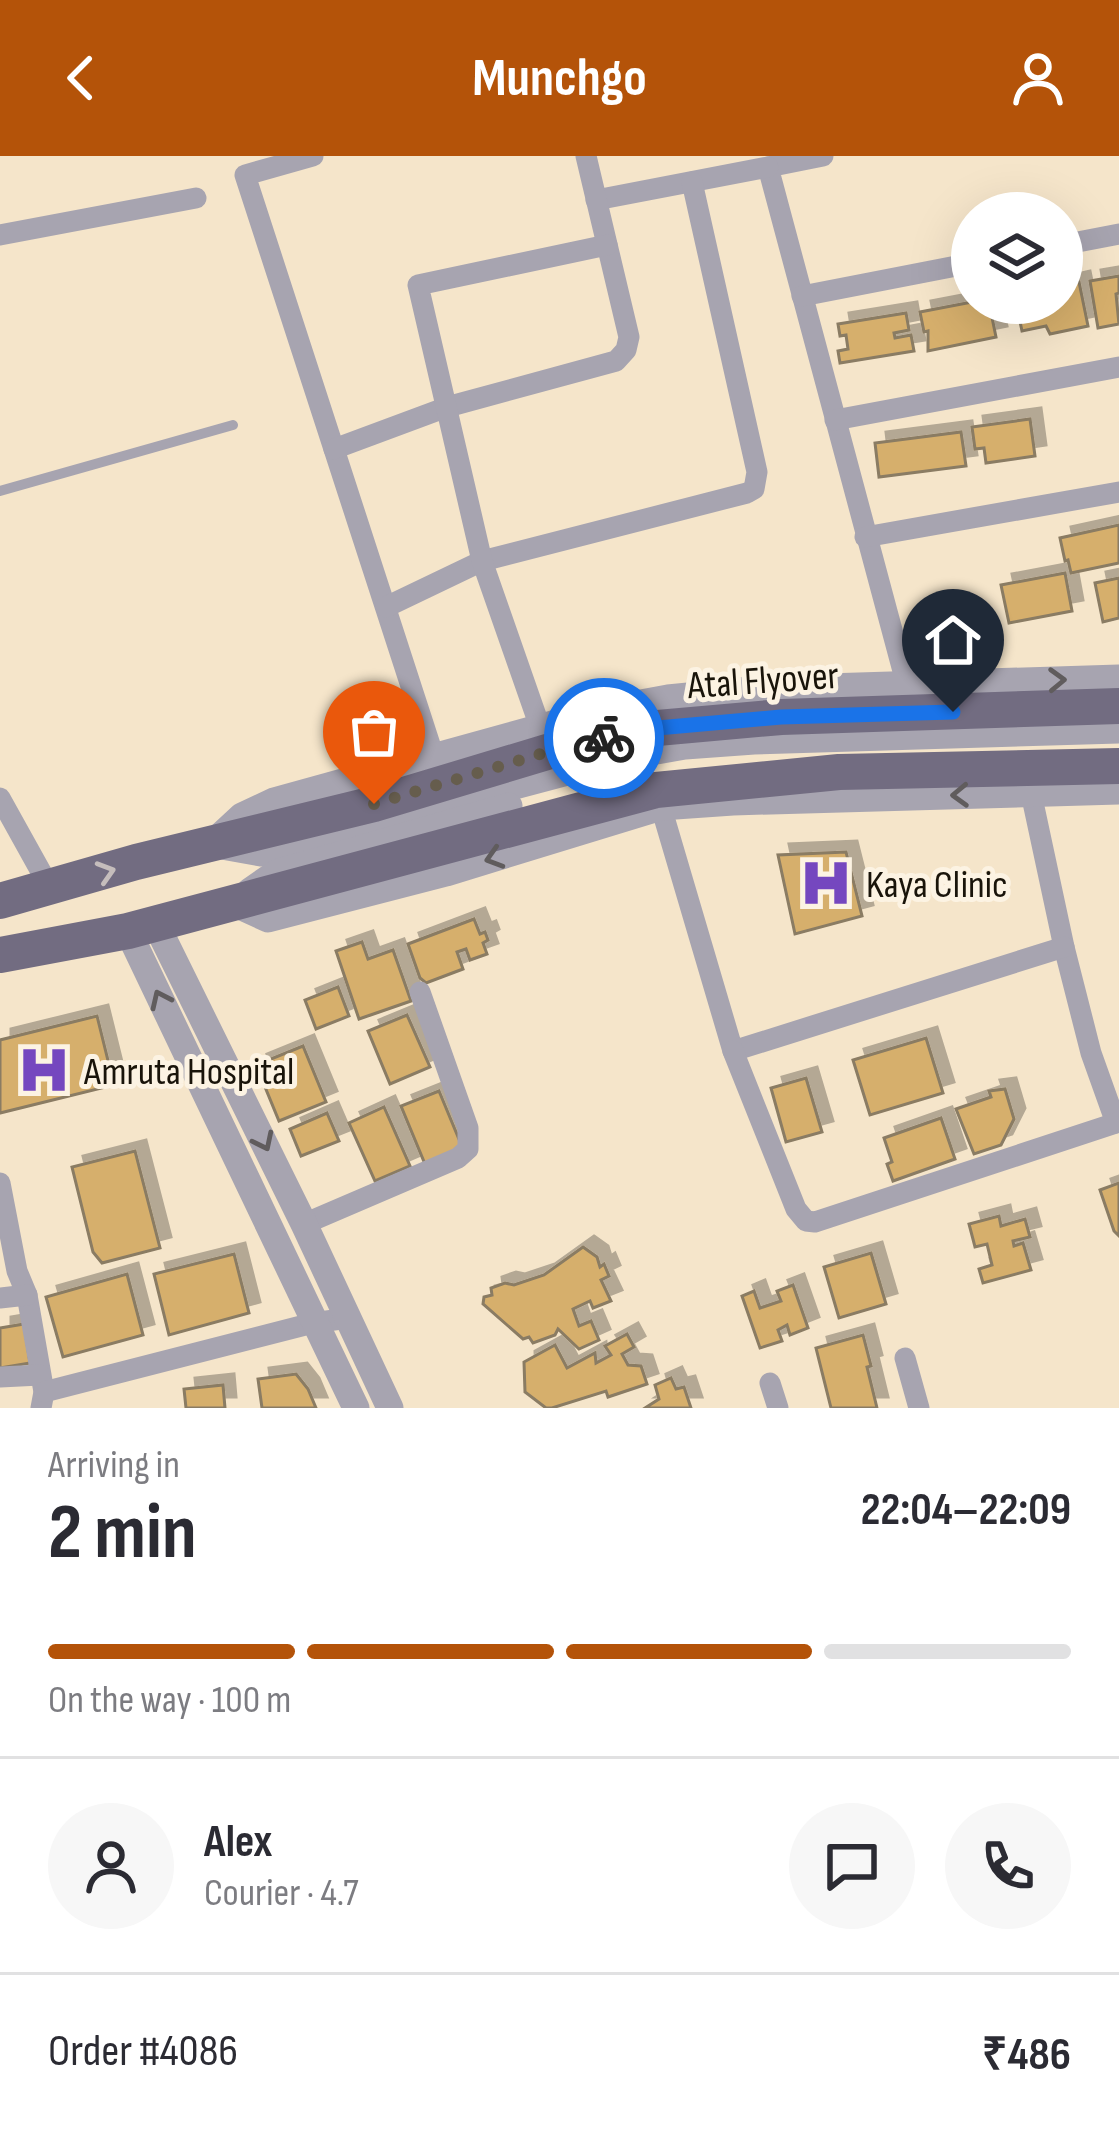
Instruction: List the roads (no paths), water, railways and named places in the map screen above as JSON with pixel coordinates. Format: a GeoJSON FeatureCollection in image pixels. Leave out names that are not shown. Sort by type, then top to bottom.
{"type":"FeatureCollection","features":[{"type":"Feature","properties":{"kind":"main road","name":"Atal Flyover"},"geometry":{"type":"LineString","coordinates":[[0,901],[635,730],[781,717],[1119,706]]}},
{"type":"Feature","properties":{"kind":"main road"},"geometry":{"type":"LineString","coordinates":[[0,955],[142,927],[656,790],[839,772],[1119,766]]}},
{"type":"Feature","properties":{"kind":"street"},"geometry":{"type":"LineString","coordinates":[[314,156],[245,176],[434,757]]}},
{"type":"Feature","properties":{"kind":"street"},"geometry":{"type":"LineString","coordinates":[[334,448],[447,407],[616,361],[626,350],[629,337],[586,156]]}},
{"type":"Feature","properties":{"kind":"street"},"geometry":{"type":"LineString","coordinates":[[596,200],[823,156]]}},
{"type":"Feature","properties":{"kind":"street"},"geometry":{"type":"LineString","coordinates":[[768,167],[907,686]]}},
{"type":"Feature","properties":{"kind":"street"},"geometry":{"type":"LineString","coordinates":[[386,608],[482,561],[754,489],[757,472],[692,182]]}},
{"type":"Feature","properties":{"kind":"street"},"geometry":{"type":"LineString","coordinates":[[0,235],[196,198]]}},
{"type":"Feature","properties":{"kind":"street"},"geometry":{"type":"LineString","coordinates":[[1083,241],[1119,234]]}},
{"type":"Feature","properties":{"kind":"street"},"geometry":{"type":"LineString","coordinates":[[540,728],[482,561],[418,285],[607,245]]}},
{"type":"Feature","properties":{"kind":"street"},"geometry":{"type":"LineString","coordinates":[[802,296],[951,267]]}},
{"type":"Feature","properties":{"kind":"street"},"geometry":{"type":"LineString","coordinates":[[835,420],[1119,367]]}},
{"type":"Feature","properties":{"kind":"street"},"geometry":{"type":"LineString","coordinates":[[865,537],[1119,492]]}},
{"type":"Feature","properties":{"kind":"street"},"geometry":{"type":"LineString","coordinates":[[212,844],[242,816],[274,801],[603,710],[668,698],[759,689],[1119,678]]}},
{"type":"Feature","properties":{"kind":"street"},"geometry":{"type":"LineString","coordinates":[[212,844],[261,853],[608,761],[686,746],[1119,730]]}},
{"type":"Feature","properties":{"kind":"street"},"geometry":{"type":"LineString","coordinates":[[233,903],[276,873],[588,783],[684,762],[1119,744]]}},
{"type":"Feature","properties":{"kind":"street"},"geometry":{"type":"LineString","coordinates":[[233,903],[268,919],[446,873],[661,807],[1119,791]]}},
{"type":"Feature","properties":{"kind":"street"},"geometry":{"type":"LineString","coordinates":[[661,807],[733,1051],[796,1209],[806,1221],[815,1222],[1117,1123],[1091,1053],[1031,793]]}},
{"type":"Feature","properties":{"kind":"street"},"geometry":{"type":"LineString","coordinates":[[0,798],[50,887]]}},
{"type":"Feature","properties":{"kind":"street"},"geometry":{"type":"LineString","coordinates":[[142,927],[304,1224],[389,1408]]}},
{"type":"Feature","properties":{"kind":"street"},"geometry":{"type":"LineString","coordinates":[[142,927],[356,1408]]}},
{"type":"Feature","properties":{"kind":"street"},"geometry":{"type":"LineString","coordinates":[[733,1051],[1064,947]]}},
{"type":"Feature","properties":{"kind":"street"},"geometry":{"type":"LineString","coordinates":[[304,1224],[458,1158],[468,1149],[468,1128],[420,992]]}},
{"type":"Feature","properties":{"kind":"street"},"geometry":{"type":"LineString","coordinates":[[1,1189],[16,1271],[27,1294],[42,1392]]}},
{"type":"Feature","properties":{"kind":"street"},"geometry":{"type":"LineString","coordinates":[[0,1298],[27,1294]]}},
{"type":"Feature","properties":{"kind":"street"},"geometry":{"type":"LineString","coordinates":[[0,1377],[42,1392],[314,1322],[348,1318]]}},
{"type":"Feature","properties":{"kind":"street"},"geometry":{"type":"LineString","coordinates":[[905,1358],[919,1408]]}},
{"type":"Feature","properties":{"kind":"street"},"geometry":{"type":"LineString","coordinates":[[770,1383],[778,1408]]}},
{"type":"Feature","properties":{"kind":"lane"},"geometry":{"type":"LineString","coordinates":[[0,491],[233,425]]}},
{"type":"Feature","properties":{"kind":"place","name":"Kaya Clinic"},"geometry":{"type":"Point","coordinates":[826,883]}},
{"type":"Feature","properties":{"kind":"place","name":"Amruta Hospital"},"geometry":{"type":"Point","coordinates":[44,1070]}}]}
